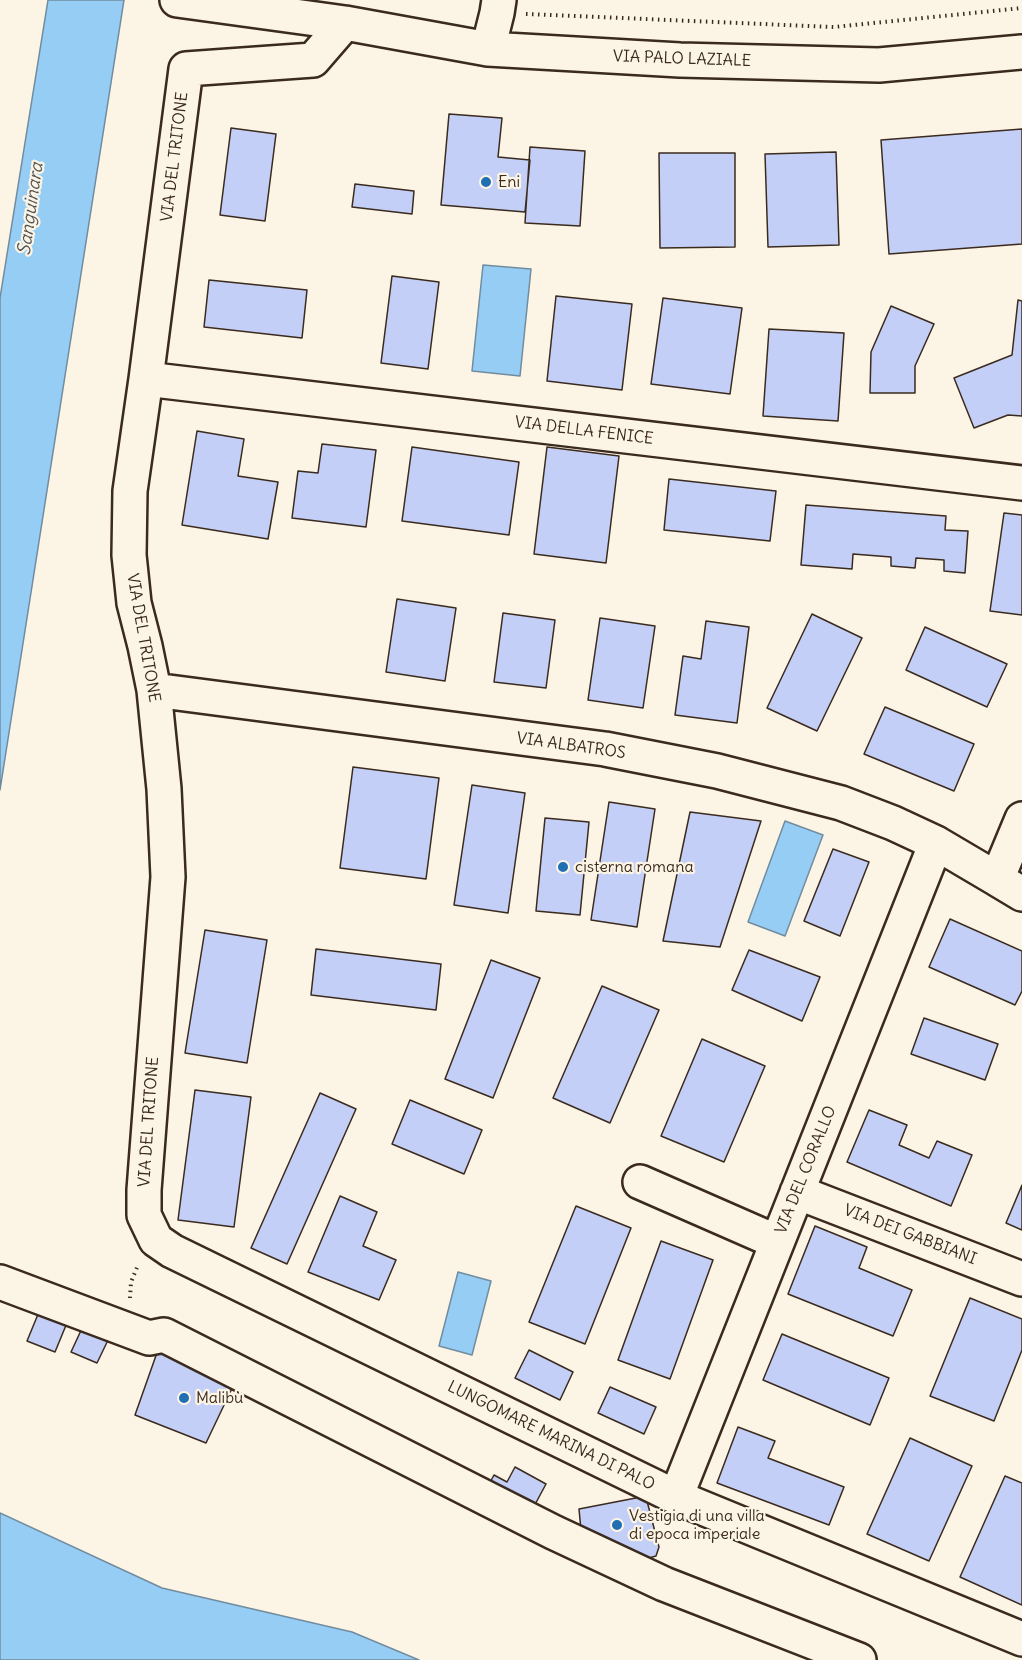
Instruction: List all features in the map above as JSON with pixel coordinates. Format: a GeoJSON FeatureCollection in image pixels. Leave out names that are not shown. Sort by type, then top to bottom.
{"type":"FeatureCollection","features":[{"type":"Feature","properties":{"kind":"street","name":"VIA PALO LAZIALE"},"geometry":{"type":"LineString","coordinates":[[177,0],[345,23],[488,49],[680,60],[879,65],[1022,52]]}},
{"type":"Feature","properties":{"kind":"street"},"geometry":{"type":"LineString","coordinates":[[488,49],[498,7]]}},
{"type":"Feature","properties":{"kind":"street","name":"VIA DEL TRITONE"},"geometry":{"type":"LineString","coordinates":[[156,1240],[144,1215],[144,1190],[168,877],[164,789],[154,690],[134,603],[129,555],[130,490],[186,69],[313,60],[345,23]]}},
{"type":"Feature","properties":{"kind":"street","name":"VIA DELLA FENICE"},"geometry":{"type":"LineString","coordinates":[[146,379],[1022,483]]}},
{"type":"Feature","properties":{"kind":"street","name":"VIA ALBATROS"},"geometry":{"type":"LineString","coordinates":[[154,690],[604,749],[717,771],[841,803],[893,823],[936,843],[997,879]]}},
{"type":"Feature","properties":{"kind":"street"},"geometry":{"type":"LineString","coordinates":[[997,879],[1022,819]]}},
{"type":"Feature","properties":{"kind":"street","name":"VIA DEL CORALLO"},"geometry":{"type":"LineString","coordinates":[[676,1497],[936,843]]}},
{"type":"Feature","properties":{"kind":"street"},"geometry":{"type":"LineString","coordinates":[[640,1182],[777,1242]]}},
{"type":"Feature","properties":{"kind":"street","name":"VIA DEI GABBIANI"},"geometry":{"type":"LineString","coordinates":[[797,1191],[1022,1279]]}},
{"type":"Feature","properties":{"kind":"street","name":"LUNGOMARE MARINA DI PALO"},"geometry":{"type":"LineString","coordinates":[[156,1240],[172,1251],[676,1497],[1022,1639]]}},
{"type":"Feature","properties":{"kind":"street"},"geometry":{"type":"LineString","coordinates":[[0,1282],[149,1338],[164,1335],[553,1532],[664,1584],[859,1660]]}},
{"type":"Feature","properties":{"kind":"path"},"geometry":{"type":"LineString","coordinates":[[498,7],[834,27],[1022,8]]}},
{"type":"Feature","properties":{"kind":"path"},"geometry":{"type":"LineString","coordinates":[[130,1331],[131,1282],[136,1267],[156,1240]]}},
{"type":"Feature","properties":{"kind":"water","name":"Sanguinara"},"geometry":{"type":"Polygon","coordinates":[[[48,0],[124,0],[0,790],[0,298],[48,0]]]}},
{"type":"Feature","properties":{"kind":"water"},"geometry":{"type":"Polygon","coordinates":[[[483,265],[531,269],[520,376],[472,371],[483,265]]]}},
{"type":"Feature","properties":{"kind":"water"},"geometry":{"type":"Polygon","coordinates":[[[785,821],[823,835],[785,936],[748,922],[785,821]]]}},
{"type":"Feature","properties":{"kind":"water"},"geometry":{"type":"Polygon","coordinates":[[[458,1272],[491,1281],[472,1355],[439,1346],[458,1272]]]}},
{"type":"Feature","properties":{"kind":"water"},"geometry":{"type":"Polygon","coordinates":[[[0,1513],[162,1588],[352,1632],[419,1660],[0,1660],[0,1513]]]}},
{"type":"Feature","properties":{"kind":"building","name":"Eni"},"geometry":{"type":"Polygon","coordinates":[[[449,114],[502,118],[498,157],[530,160],[525,212],[441,205],[449,114]]]}},
{"type":"Feature","properties":{"kind":"building"},"geometry":{"type":"Polygon","coordinates":[[[231,128],[276,134],[265,221],[220,215],[231,128]]]}},
{"type":"Feature","properties":{"kind":"building"},"geometry":{"type":"Polygon","coordinates":[[[1022,129],[1022,244],[889,254],[881,140],[1022,129]]]}},
{"type":"Feature","properties":{"kind":"building"},"geometry":{"type":"Polygon","coordinates":[[[530,147],[585,151],[580,226],[525,223],[530,147]]]}},
{"type":"Feature","properties":{"kind":"building"},"geometry":{"type":"Polygon","coordinates":[[[836,152],[839,245],[768,247],[765,154],[836,152]]]}},
{"type":"Feature","properties":{"kind":"building"},"geometry":{"type":"Polygon","coordinates":[[[659,153],[735,153],[735,247],[660,248],[659,153]]]}},
{"type":"Feature","properties":{"kind":"building"},"geometry":{"type":"Polygon","coordinates":[[[355,184],[414,191],[412,214],[352,207],[355,184]]]}},
{"type":"Feature","properties":{"kind":"building"},"geometry":{"type":"Polygon","coordinates":[[[392,276],[439,282],[428,369],[381,363],[392,276]]]}},
{"type":"Feature","properties":{"kind":"building"},"geometry":{"type":"Polygon","coordinates":[[[209,280],[307,290],[302,338],[204,327],[209,280]]]}},
{"type":"Feature","properties":{"kind":"building"},"geometry":{"type":"Polygon","coordinates":[[[556,296],[632,304],[622,390],[547,381],[556,296]]]}},
{"type":"Feature","properties":{"kind":"building"},"geometry":{"type":"Polygon","coordinates":[[[663,298],[742,308],[730,394],[651,384],[663,298]]]}},
{"type":"Feature","properties":{"kind":"building"},"geometry":{"type":"Polygon","coordinates":[[[1018,300],[1022,301],[1022,416],[1008,415],[974,428],[954,378],[1012,355],[1018,300]]]}},
{"type":"Feature","properties":{"kind":"building"},"geometry":{"type":"Polygon","coordinates":[[[891,306],[934,324],[915,366],[915,393],[870,393],[871,352],[891,306]]]}},
{"type":"Feature","properties":{"kind":"building"},"geometry":{"type":"Polygon","coordinates":[[[769,329],[844,333],[838,421],[763,416],[769,329]]]}},
{"type":"Feature","properties":{"kind":"building"},"geometry":{"type":"Polygon","coordinates":[[[197,431],[244,439],[238,476],[278,482],[268,539],[182,525],[197,431]]]}},
{"type":"Feature","properties":{"kind":"building"},"geometry":{"type":"Polygon","coordinates":[[[322,444],[376,450],[366,527],[292,518],[298,471],[318,473],[322,444]]]}},
{"type":"Feature","properties":{"kind":"building"},"geometry":{"type":"Polygon","coordinates":[[[412,447],[519,462],[509,535],[402,521],[412,447]]]}},
{"type":"Feature","properties":{"kind":"building"},"geometry":{"type":"Polygon","coordinates":[[[547,447],[619,456],[606,563],[534,554],[547,447]]]}},
{"type":"Feature","properties":{"kind":"building"},"geometry":{"type":"Polygon","coordinates":[[[669,479],[776,491],[770,541],[664,530],[669,479]]]}},
{"type":"Feature","properties":{"kind":"building"},"geometry":{"type":"Polygon","coordinates":[[[806,505],[946,516],[945,530],[968,531],[965,573],[944,571],[944,560],[916,558],[915,568],[891,566],[891,557],[853,554],[852,569],[801,565],[806,505]]]}},
{"type":"Feature","properties":{"kind":"building"},"geometry":{"type":"Polygon","coordinates":[[[1004,513],[1022,515],[1022,615],[990,611],[1004,513]]]}},
{"type":"Feature","properties":{"kind":"building"},"geometry":{"type":"Polygon","coordinates":[[[397,599],[456,608],[445,681],[386,672],[397,599]]]}},
{"type":"Feature","properties":{"kind":"building"},"geometry":{"type":"Polygon","coordinates":[[[503,613],[555,620],[546,688],[494,682],[503,613]]]}},
{"type":"Feature","properties":{"kind":"building"},"geometry":{"type":"Polygon","coordinates":[[[812,614],[862,638],[817,731],[767,708],[812,614]]]}},
{"type":"Feature","properties":{"kind":"building"},"geometry":{"type":"Polygon","coordinates":[[[600,618],[655,626],[643,708],[588,700],[600,618]]]}},
{"type":"Feature","properties":{"kind":"building"},"geometry":{"type":"Polygon","coordinates":[[[706,621],[749,627],[737,723],[675,715],[683,656],[701,659],[706,621]]]}},
{"type":"Feature","properties":{"kind":"building"},"geometry":{"type":"Polygon","coordinates":[[[925,627],[1007,664],[987,707],[906,670],[925,627]]]}},
{"type":"Feature","properties":{"kind":"building"},"geometry":{"type":"Polygon","coordinates":[[[885,707],[974,744],[954,791],[864,754],[885,707]]]}},
{"type":"Feature","properties":{"kind":"building"},"geometry":{"type":"Polygon","coordinates":[[[353,767],[439,778],[426,879],[340,868],[353,767]]]}},
{"type":"Feature","properties":{"kind":"building"},"geometry":{"type":"Polygon","coordinates":[[[472,785],[525,793],[508,913],[454,905],[472,785]]]}},
{"type":"Feature","properties":{"kind":"building"},"geometry":{"type":"Polygon","coordinates":[[[609,802],[655,809],[637,927],[591,920],[609,802]]]}},
{"type":"Feature","properties":{"kind":"building"},"geometry":{"type":"Polygon","coordinates":[[[690,812],[761,821],[720,947],[663,941],[690,812]]]}},
{"type":"Feature","properties":{"kind":"building","name":"cisterna romana"},"geometry":{"type":"Polygon","coordinates":[[[545,818],[589,822],[580,915],[536,911],[545,818]]]}},
{"type":"Feature","properties":{"kind":"building"},"geometry":{"type":"Polygon","coordinates":[[[833,849],[869,862],[840,936],[804,921],[833,849]]]}},
{"type":"Feature","properties":{"kind":"building"},"geometry":{"type":"Polygon","coordinates":[[[950,919],[1022,951],[1022,991],[1015,1005],[929,967],[950,919]]]}},
{"type":"Feature","properties":{"kind":"building"},"geometry":{"type":"Polygon","coordinates":[[[205,930],[267,940],[247,1063],[185,1053],[205,930]]]}},
{"type":"Feature","properties":{"kind":"building"},"geometry":{"type":"Polygon","coordinates":[[[316,949],[441,964],[436,1010],[311,995],[316,949]]]}},
{"type":"Feature","properties":{"kind":"building"},"geometry":{"type":"Polygon","coordinates":[[[749,950],[820,977],[802,1021],[732,990],[749,950]]]}},
{"type":"Feature","properties":{"kind":"building"},"geometry":{"type":"Polygon","coordinates":[[[491,960],[540,978],[493,1098],[445,1079],[491,960]]]}},
{"type":"Feature","properties":{"kind":"building"},"geometry":{"type":"Polygon","coordinates":[[[602,986],[659,1010],[610,1123],[553,1098],[602,986]]]}},
{"type":"Feature","properties":{"kind":"building"},"geometry":{"type":"Polygon","coordinates":[[[924,1018],[998,1044],[985,1080],[911,1054],[924,1018]]]}},
{"type":"Feature","properties":{"kind":"building"},"geometry":{"type":"Polygon","coordinates":[[[702,1039],[765,1066],[724,1162],[661,1136],[702,1039]]]}},
{"type":"Feature","properties":{"kind":"building"},"geometry":{"type":"Polygon","coordinates":[[[195,1090],[251,1097],[234,1227],[178,1220],[195,1090]]]}},
{"type":"Feature","properties":{"kind":"building"},"geometry":{"type":"Polygon","coordinates":[[[320,1093],[356,1109],[287,1264],[251,1248],[320,1093]]]}},
{"type":"Feature","properties":{"kind":"building"},"geometry":{"type":"Polygon","coordinates":[[[410,1100],[482,1130],[464,1174],[392,1144],[410,1100]]]}},
{"type":"Feature","properties":{"kind":"building"},"geometry":{"type":"Polygon","coordinates":[[[869,1110],[907,1125],[899,1145],[929,1158],[937,1141],[972,1155],[951,1206],[847,1162],[869,1110]]]}},
{"type":"Feature","properties":{"kind":"building"},"geometry":{"type":"Polygon","coordinates":[[[1022,1185],[1022,1230],[1006,1223],[1022,1185]]]}},
{"type":"Feature","properties":{"kind":"building"},"geometry":{"type":"Polygon","coordinates":[[[340,1196],[377,1212],[363,1246],[396,1260],[379,1300],[308,1272],[340,1196]]]}},
{"type":"Feature","properties":{"kind":"building"},"geometry":{"type":"Polygon","coordinates":[[[576,1206],[631,1228],[585,1344],[529,1322],[576,1206]]]}},
{"type":"Feature","properties":{"kind":"building"},"geometry":{"type":"Polygon","coordinates":[[[815,1226],[867,1247],[859,1268],[912,1290],[893,1336],[788,1294],[815,1226]]]}},
{"type":"Feature","properties":{"kind":"building"},"geometry":{"type":"Polygon","coordinates":[[[661,1241],[713,1260],[670,1379],[618,1360],[661,1241]]]}},
{"type":"Feature","properties":{"kind":"building"},"geometry":{"type":"Polygon","coordinates":[[[970,1298],[1022,1319],[1022,1350],[994,1421],[930,1396],[970,1298]]]}},
{"type":"Feature","properties":{"kind":"building"},"geometry":{"type":"Polygon","coordinates":[[[41,1307],[69,1318],[55,1352],[27,1341],[41,1307]]]}},
{"type":"Feature","properties":{"kind":"building"},"geometry":{"type":"Polygon","coordinates":[[[84,1324],[110,1336],[97,1363],[71,1352],[84,1324]]]}},
{"type":"Feature","properties":{"kind":"building"},"geometry":{"type":"Polygon","coordinates":[[[782,1334],[889,1378],[870,1425],[763,1380],[782,1334]]]}},
{"type":"Feature","properties":{"kind":"building","name":"Malibù"},"geometry":{"type":"Polygon","coordinates":[[[159,1347],[236,1380],[206,1443],[135,1415],[159,1347]]]}},
{"type":"Feature","properties":{"kind":"building"},"geometry":{"type":"Polygon","coordinates":[[[529,1350],[573,1372],[560,1400],[515,1378],[529,1350]]]}},
{"type":"Feature","properties":{"kind":"building"},"geometry":{"type":"Polygon","coordinates":[[[610,1387],[656,1407],[644,1434],[598,1413],[610,1387]]]}},
{"type":"Feature","properties":{"kind":"building"},"geometry":{"type":"Polygon","coordinates":[[[738,1427],[775,1441],[768,1458],[844,1487],[829,1525],[717,1483],[738,1427]]]}},
{"type":"Feature","properties":{"kind":"building"},"geometry":{"type":"Polygon","coordinates":[[[910,1438],[972,1466],[929,1561],[867,1534],[910,1438]]]}},
{"type":"Feature","properties":{"kind":"building"},"geometry":{"type":"Polygon","coordinates":[[[515,1467],[546,1484],[531,1512],[487,1488],[494,1475],[507,1482],[515,1467]]]}},
{"type":"Feature","properties":{"kind":"building"},"geometry":{"type":"Polygon","coordinates":[[[1005,1476],[1022,1483],[1022,1605],[960,1577],[1005,1476]]]}},
{"type":"Feature","properties":{"kind":"building","name":"Vestigia di una villa di epoca imperiale"},"geometry":{"type":"Polygon","coordinates":[[[641,1497],[647,1501],[659,1547],[656,1556],[635,1562],[582,1541],[579,1509],[641,1497]]]}},
{"type":"Feature","properties":{"kind":"place","name":"Eni"},"geometry":{"type":"Point","coordinates":[486,182]}},
{"type":"Feature","properties":{"kind":"place","name":"cisterna romana"},"geometry":{"type":"Point","coordinates":[563,867]}},
{"type":"Feature","properties":{"kind":"place","name":"Malibù"},"geometry":{"type":"Point","coordinates":[184,1398]}},
{"type":"Feature","properties":{"kind":"place","name":"Vestigia di una villa di epoca imperiale"},"geometry":{"type":"Point","coordinates":[617,1525]}}]}
